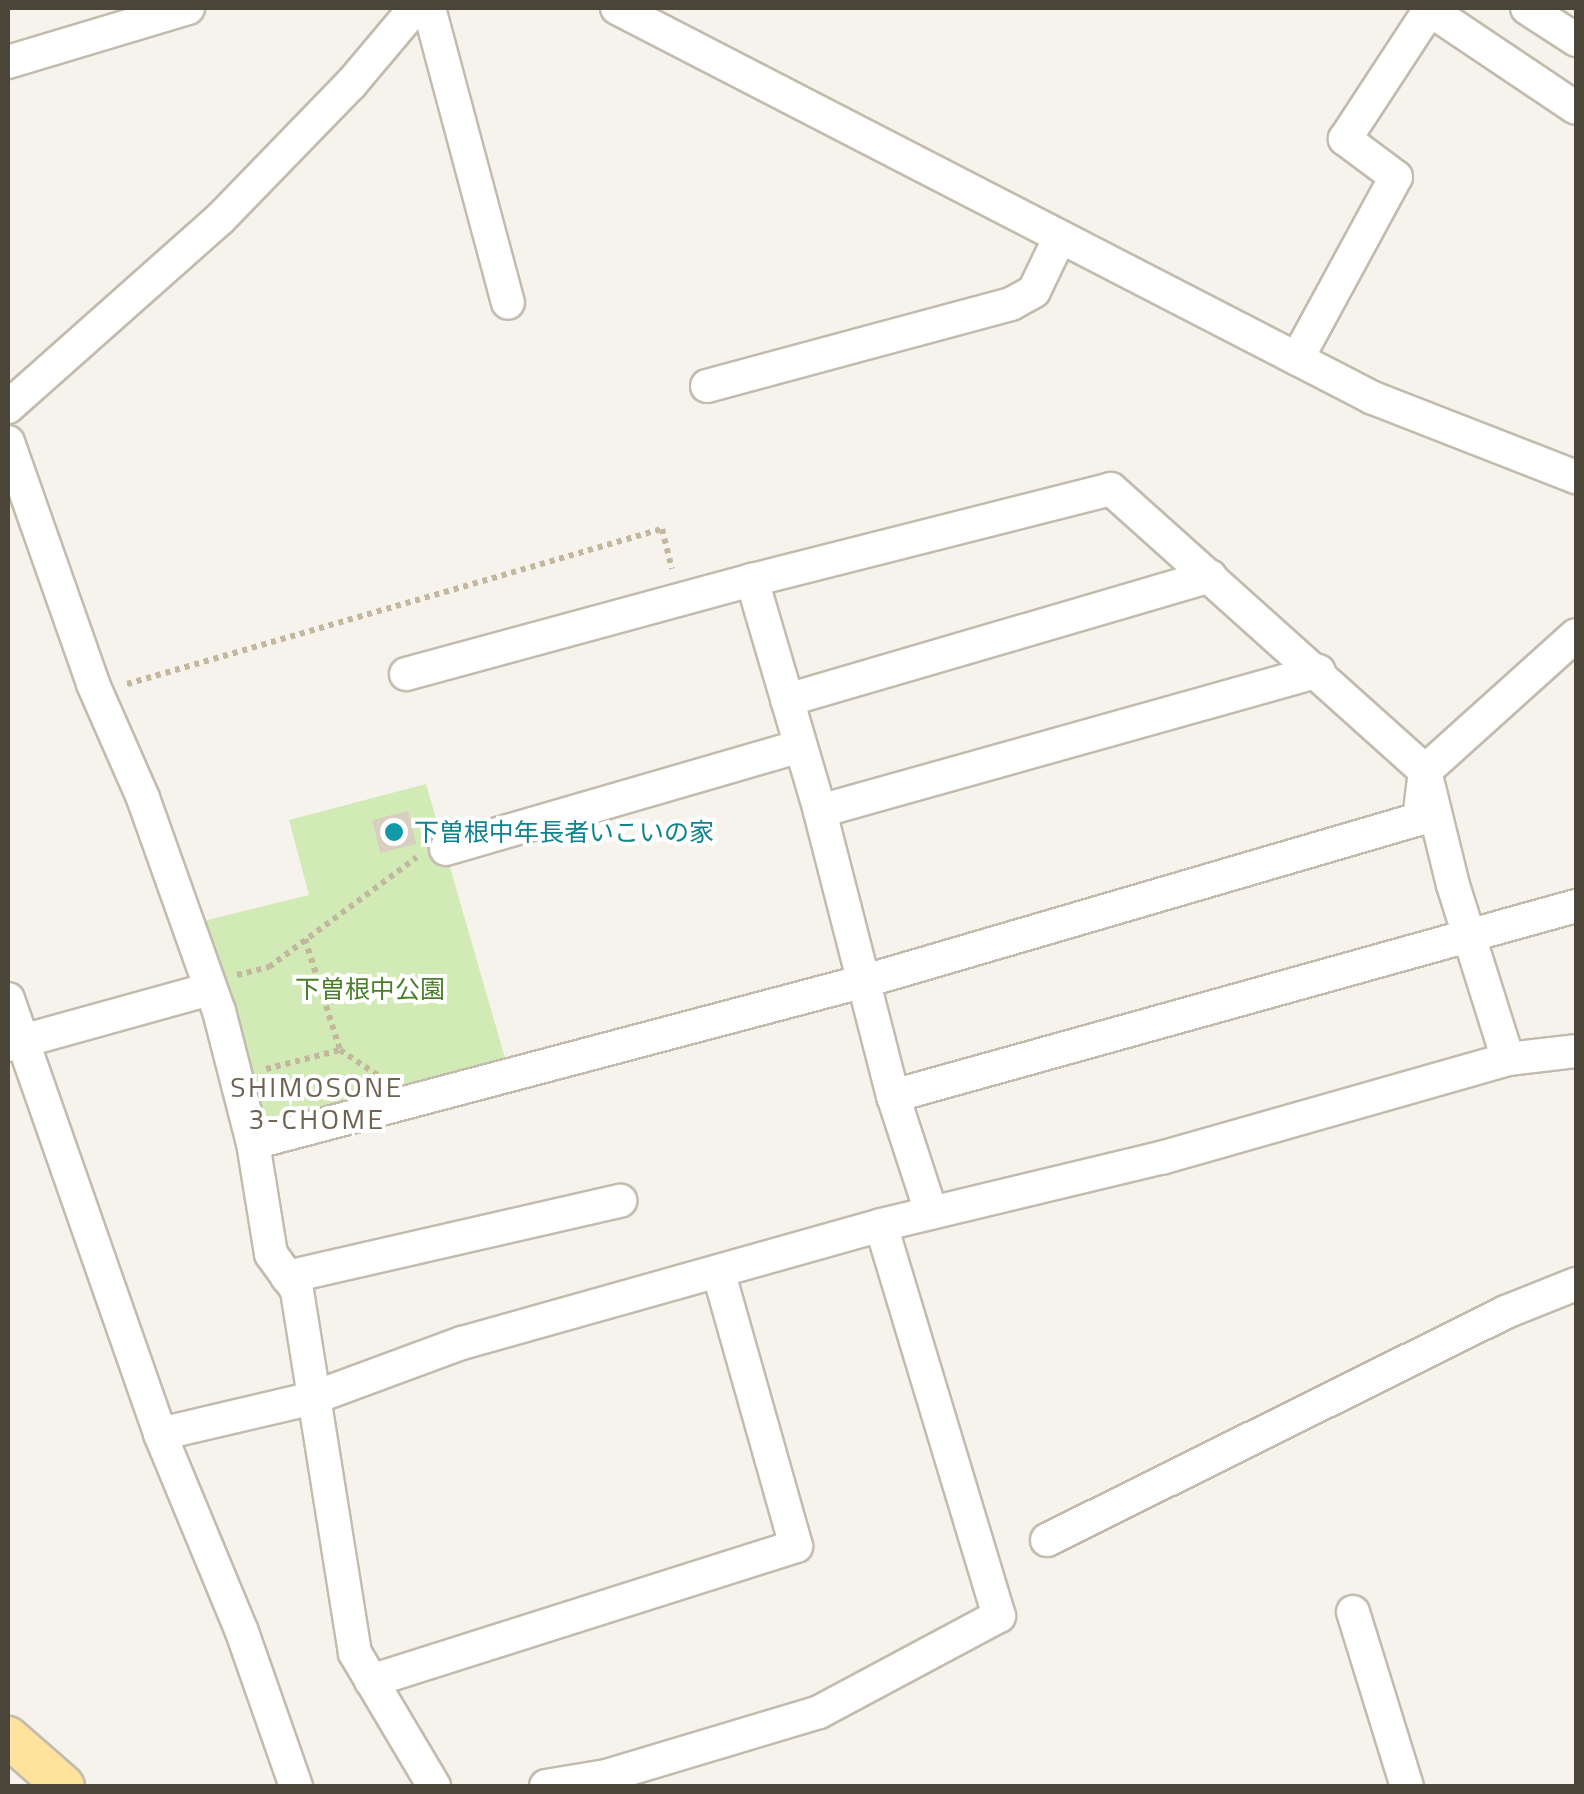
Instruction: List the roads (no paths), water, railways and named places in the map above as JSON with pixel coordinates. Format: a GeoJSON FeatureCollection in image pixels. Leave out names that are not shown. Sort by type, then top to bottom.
{"type":"FeatureCollection","features":[{"type":"Feature","properties":{"kind":"main road"},"geometry":{"type":"LineString","coordinates":[[8,1737],[49,1780]]}},
{"type":"Feature","properties":{"kind":"street"},"geometry":{"type":"LineString","coordinates":[[8,62],[188,8]]}},
{"type":"Feature","properties":{"kind":"street"},"geometry":{"type":"LineString","coordinates":[[8,406],[220,218],[350,84],[415,8]]}},
{"type":"Feature","properties":{"kind":"street"},"geometry":{"type":"LineString","coordinates":[[430,8],[508,303]]}},
{"type":"Feature","properties":{"kind":"street"},"geometry":{"type":"LineString","coordinates":[[617,8],[1373,398],[1576,477]]}},
{"type":"Feature","properties":{"kind":"street"},"geometry":{"type":"LineString","coordinates":[[1297,360],[1396,177],[1345,139],[1429,8],[1576,108]]}},
{"type":"Feature","properties":{"kind":"street"},"geometry":{"type":"LineString","coordinates":[[1527,8],[1576,40]]}},
{"type":"Feature","properties":{"kind":"street"},"geometry":{"type":"LineString","coordinates":[[707,386],[1011,304],[1034,290],[1060,238]]}},
{"type":"Feature","properties":{"kind":"street"},"geometry":{"type":"LineString","coordinates":[[8,442],[98,695],[143,798],[210,989],[253,1143],[270,1254],[297,1290],[355,1653],[434,1786]]}},
{"type":"Feature","properties":{"kind":"street"},"geometry":{"type":"LineString","coordinates":[[406,674],[752,580],[1111,490],[1425,770],[1508,1059]]}},
{"type":"Feature","properties":{"kind":"street"},"geometry":{"type":"LineString","coordinates":[[787,700],[1210,576]]}},
{"type":"Feature","properties":{"kind":"street"},"geometry":{"type":"LineString","coordinates":[[752,580],[820,811],[893,1096],[931,1212]]}},
{"type":"Feature","properties":{"kind":"street"},"geometry":{"type":"LineString","coordinates":[[253,1143],[865,981],[1419,819],[1425,770],[1576,635]]}},
{"type":"Feature","properties":{"kind":"street"},"geometry":{"type":"LineString","coordinates":[[820,811],[1318,671]]}},
{"type":"Feature","properties":{"kind":"street"},"geometry":{"type":"LineString","coordinates":[[446,849],[800,746]]}},
{"type":"Feature","properties":{"kind":"street"},"geometry":{"type":"LineString","coordinates":[[893,1096],[1576,906]]}},
{"type":"Feature","properties":{"kind":"street"},"geometry":{"type":"LineString","coordinates":[[14,1043],[210,989]]}},
{"type":"Feature","properties":{"kind":"street"},"geometry":{"type":"LineString","coordinates":[[8,999],[14,1043],[160,1434],[242,1632],[296,1786]]}},
{"type":"Feature","properties":{"kind":"street"},"geometry":{"type":"LineString","coordinates":[[160,1434],[312,1398],[462,1343],[881,1225],[1161,1158],[1508,1059],[1576,1051]]}},
{"type":"Feature","properties":{"kind":"street"},"geometry":{"type":"LineString","coordinates":[[287,1276],[620,1201]]}},
{"type":"Feature","properties":{"kind":"street"},"geometry":{"type":"LineString","coordinates":[[546,1786],[608,1781],[820,1712],[999,1616],[881,1225]]}},
{"type":"Feature","properties":{"kind":"street"},"geometry":{"type":"LineString","coordinates":[[372,1681],[796,1546],[718,1273]]}},
{"type":"Feature","properties":{"kind":"street"},"geometry":{"type":"LineString","coordinates":[[1047,1540],[1506,1312],[1576,1284]]}},
{"type":"Feature","properties":{"kind":"street"},"geometry":{"type":"LineString","coordinates":[[1353,1612],[1408,1786]]}},
{"type":"Feature","properties":{"kind":"place","name":"下曽根中年長者いこいの家"},"geometry":{"type":"Point","coordinates":[394,832]}},
{"type":"Feature","properties":{"kind":"district","name":"SHIMOSONE 3-CHOME"},"geometry":{"type":"Point","coordinates":[317,1103]}},
{"type":"Feature","properties":{"kind":"park label","name":"下曽根中公園"},"geometry":{"type":"Point","coordinates":[370,989]}}]}
